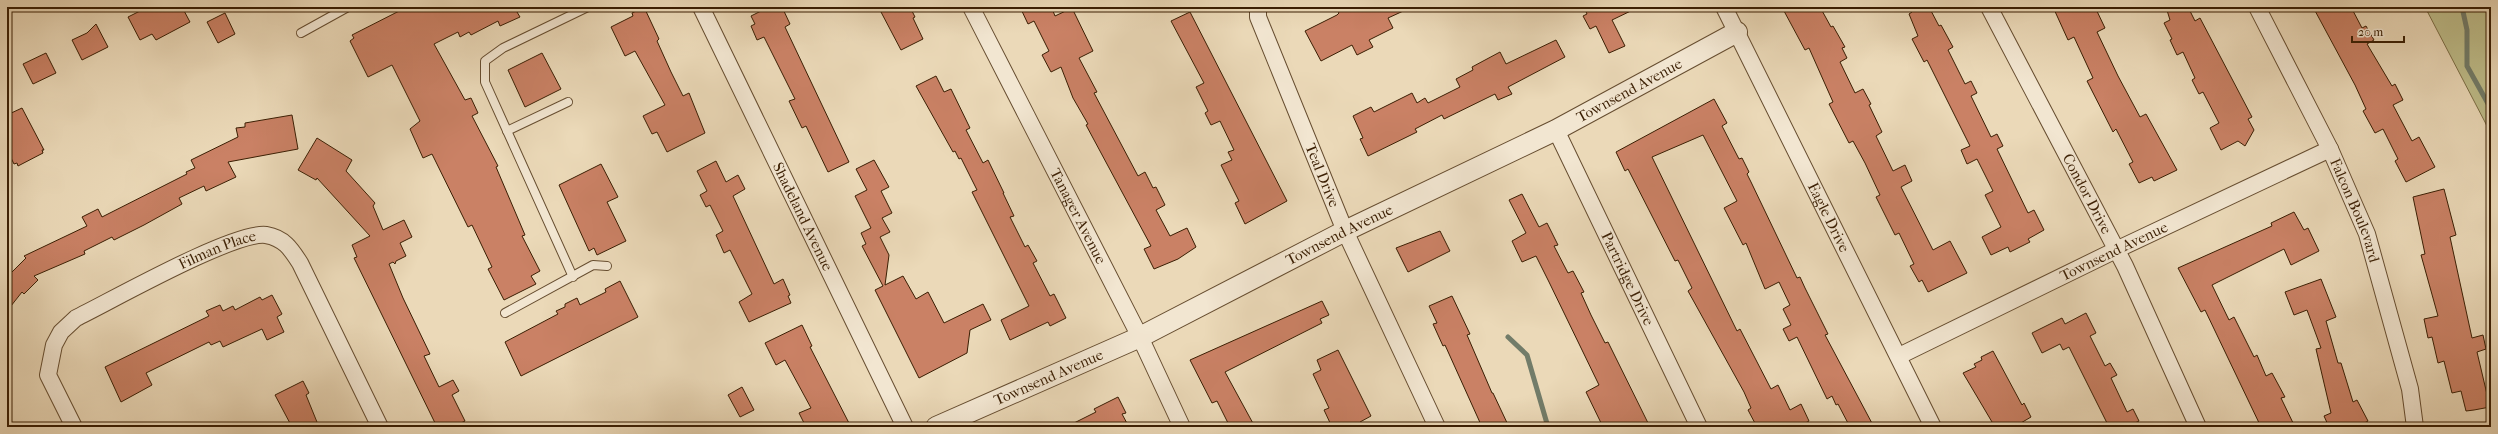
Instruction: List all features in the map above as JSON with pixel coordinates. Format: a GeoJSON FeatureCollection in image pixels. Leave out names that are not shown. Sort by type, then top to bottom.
{"type":"FeatureCollection","features":[{"type":"Feature","properties":{"kind":"street","name":"Shadeland Avenue"},"geometry":{"type":"LineString","coordinates":[[701,7],[905,427]]}},
{"type":"Feature","properties":{"kind":"street","name":"Tanager Avenue"},"geometry":{"type":"LineString","coordinates":[[971,7],[1140,337],[1182,427]]}},
{"type":"Feature","properties":{"kind":"street","name":"Teal Drive"},"geometry":{"type":"LineString","coordinates":[[1258,7],[1258,17],[1345,231],[1437,427]]}},
{"type":"Feature","properties":{"kind":"street","name":"Eagle Drive"},"geometry":{"type":"LineString","coordinates":[[1724,7],[1933,427]]}},
{"type":"Feature","properties":{"kind":"street","name":"Condor Drive"},"geometry":{"type":"LineString","coordinates":[[1990,7],[2116,250],[2198,427]]}},
{"type":"Feature","properties":{"kind":"street","name":"Falcon Boulevard"},"geometry":{"type":"LineString","coordinates":[[2257,7],[2330,149],[2367,234],[2410,389],[2415,427]]}},
{"type":"Feature","properties":{"kind":"street","name":"Townsend Avenue"},"geometry":{"type":"LineString","coordinates":[[936,427],[1140,337],[1345,231],[1556,130],[1737,32]]}},
{"type":"Feature","properties":{"kind":"street","name":"Partridge Drive"},"geometry":{"type":"LineString","coordinates":[[1556,130],[1699,427]]}},
{"type":"Feature","properties":{"kind":"street","name":"Townsend Avenue"},"geometry":{"type":"LineString","coordinates":[[1899,356],[2116,250],[2330,149]]}},
{"type":"Feature","properties":{"kind":"street","name":"Filman Place"},"geometry":{"type":"LineString","coordinates":[[74,427],[48,374],[54,345],[61,332],[76,318],[228,243],[266,235],[287,243],[300,263],[380,427]]}},
{"type":"Feature","properties":{"kind":"lane"},"geometry":{"type":"LineString","coordinates":[[301,33],[348,7]]}},
{"type":"Feature","properties":{"kind":"lane"},"geometry":{"type":"LineString","coordinates":[[573,277],[485,82],[485,61],[503,48],[588,7]]}},
{"type":"Feature","properties":{"kind":"lane"},"geometry":{"type":"LineString","coordinates":[[507,131],[568,102]]}},
{"type":"Feature","properties":{"kind":"lane"},"geometry":{"type":"LineString","coordinates":[[505,312],[593,265],[607,266]]}},
{"type":"Feature","properties":{"kind":"shaded area"},"geometry":{"type":"Polygon","coordinates":[[[2425,7],[2491,7],[2491,139],[2486,124],[2425,7]]]}},
{"type":"Feature","properties":{"kind":"building"},"geometry":{"type":"Polygon","coordinates":[[[148,7],[182,7],[190,22],[156,40],[152,34],[140,40],[128,17],[148,7]]]}},
{"type":"Feature","properties":{"kind":"building"},"geometry":{"type":"Polygon","coordinates":[[[407,7],[526,7],[517,12],[520,17],[500,26],[498,21],[471,35],[469,32],[460,37],[458,32],[434,44],[465,100],[471,98],[478,113],[472,116],[498,166],[496,167],[525,235],[522,236],[540,271],[531,276],[536,284],[504,300],[488,269],[492,267],[472,225],[468,227],[432,154],[423,158],[410,129],[420,121],[392,65],[368,77],[350,41],[354,38],[352,35],[407,7]]]}},
{"type":"Feature","properties":{"kind":"building"},"geometry":{"type":"Polygon","coordinates":[[[644,7],[659,39],[657,41],[671,72],[683,96],[689,93],[705,133],[667,152],[657,132],[652,134],[643,116],[665,105],[635,51],[625,56],[611,27],[633,16],[632,13],[644,7]]]}},
{"type":"Feature","properties":{"kind":"building"},"geometry":{"type":"Polygon","coordinates":[[[769,7],[782,7],[790,24],[785,27],[849,162],[828,172],[806,126],[802,128],[789,101],[795,99],[764,37],[757,40],[751,26],[755,24],[751,16],[769,7]]]}},
{"type":"Feature","properties":{"kind":"building"},"geometry":{"type":"Polygon","coordinates":[[[892,7],[910,7],[915,17],[913,18],[923,39],[901,50],[881,12],[892,7]]]}},
{"type":"Feature","properties":{"kind":"building"},"geometry":{"type":"Polygon","coordinates":[[[1020,7],[1061,7],[1053,11],[1055,16],[1072,8],[1093,51],[1079,58],[1097,92],[1094,93],[1138,176],[1145,172],[1153,188],[1156,187],[1165,205],[1156,210],[1170,236],[1187,228],[1196,247],[1178,259],[1154,269],[1144,249],[1151,246],[1086,125],[1088,124],[1073,98],[1061,67],[1051,72],[1042,55],[1049,51],[1034,21],[1028,24],[1020,7]]]}},
{"type":"Feature","properties":{"kind":"building"},"geometry":{"type":"Polygon","coordinates":[[[1336,7],[1412,7],[1388,18],[1393,28],[1369,40],[1373,47],[1357,55],[1352,45],[1321,61],[1305,31],[1337,15],[1339,13],[1336,7]]]}},
{"type":"Feature","properties":{"kind":"building"},"geometry":{"type":"Polygon","coordinates":[[[1584,7],[1639,7],[1612,20],[1625,46],[1609,53],[1596,26],[1590,29],[1583,16],[1587,14],[1584,7]]]}},
{"type":"Feature","properties":{"kind":"building"},"geometry":{"type":"Polygon","coordinates":[[[1792,7],[1820,7],[1831,27],[1833,26],[1845,47],[1842,48],[1847,58],[1840,62],[1855,93],[1863,89],[1871,104],[1869,105],[1882,132],[1876,136],[1893,171],[1905,165],[1912,181],[1901,187],[1933,250],[1950,241],[1967,273],[1928,292],[1922,280],[1919,282],[1910,266],[1914,264],[1899,233],[1895,235],[1876,197],[1880,195],[1865,163],[1853,141],[1849,143],[1829,104],[1833,102],[1809,48],[1805,50],[1784,11],[1792,7]]]}},
{"type":"Feature","properties":{"kind":"building"},"geometry":{"type":"Polygon","coordinates":[[[1909,7],[1929,7],[1939,26],[1941,25],[1953,47],[1948,50],[1965,84],[1971,81],[1977,93],[1971,96],[1991,137],[1997,134],[2003,146],[1997,149],[2028,213],[2034,210],[2044,230],[2028,239],[2030,242],[2010,252],[2008,247],[1991,255],[1982,237],[2001,227],[1985,195],[1993,191],[1977,159],[1967,164],[1961,150],[1970,146],[1927,60],[1924,62],[1912,39],[1918,36],[1909,14],[1912,12],[1909,7]]]}},
{"type":"Feature","properties":{"kind":"building"},"geometry":{"type":"Polygon","coordinates":[[[2053,7],[2095,7],[2105,28],[2097,32],[2118,76],[2140,117],[2146,114],[2177,170],[2154,181],[2152,177],[2139,183],[2129,164],[2133,162],[2116,129],[2113,132],[2087,81],[2093,78],[2074,37],[2068,40],[2053,7]]]}},
{"type":"Feature","properties":{"kind":"building"},"geometry":{"type":"Polygon","coordinates":[[[2166,7],[2188,7],[2195,21],[2200,18],[2252,117],[2248,119],[2254,130],[2245,146],[2238,141],[2221,150],[2210,128],[2219,123],[2203,92],[2199,94],[2192,80],[2195,78],[2183,52],[2177,55],[2170,40],[2172,39],[2164,23],[2170,20],[2166,7]]]}},
{"type":"Feature","properties":{"kind":"building"},"geometry":{"type":"Polygon","coordinates":[[[2313,7],[2351,7],[2362,28],[2366,26],[2374,40],[2367,44],[2392,86],[2395,84],[2403,100],[2393,105],[2412,141],[2419,137],[2435,167],[2406,182],[2395,161],[2398,159],[2383,129],[2375,133],[2363,111],[2366,109],[2355,85],[2313,7]]]}},
{"type":"Feature","properties":{"kind":"building"},"geometry":{"type":"Polygon","coordinates":[[[1190,12],[1287,201],[1245,224],[1235,203],[1239,201],[1221,165],[1232,160],[1228,152],[1234,150],[1220,121],[1211,125],[1205,113],[1208,111],[1196,87],[1204,83],[1171,21],[1190,12]]]}},
{"type":"Feature","properties":{"kind":"building"},"geometry":{"type":"Polygon","coordinates":[[[225,13],[235,34],[218,43],[207,22],[225,13]]]}},
{"type":"Feature","properties":{"kind":"building"},"geometry":{"type":"Polygon","coordinates":[[[96,24],[108,47],[82,60],[72,40],[87,33],[96,24]]]}},
{"type":"Feature","properties":{"kind":"building"},"geometry":{"type":"Polygon","coordinates":[[[1556,40],[1565,57],[1508,87],[1512,94],[1498,100],[1495,94],[1444,119],[1442,115],[1415,129],[1417,132],[1368,156],[1360,139],[1363,138],[1353,116],[1371,107],[1374,112],[1412,93],[1417,103],[1425,98],[1428,103],[1460,87],[1456,79],[1473,70],[1472,67],[1500,52],[1506,64],[1556,40]]]}},
{"type":"Feature","properties":{"kind":"building"},"geometry":{"type":"Polygon","coordinates":[[[46,53],[56,73],[33,84],[23,64],[46,53]]]}},
{"type":"Feature","properties":{"kind":"building"},"geometry":{"type":"Polygon","coordinates":[[[542,53],[561,89],[525,107],[508,70],[542,53]]]}},
{"type":"Feature","properties":{"kind":"building"},"geometry":{"type":"Polygon","coordinates":[[[936,76],[944,92],[951,89],[970,128],[966,130],[983,163],[988,160],[1014,216],[1010,217],[1025,247],[1028,245],[1037,261],[1033,263],[1050,296],[1054,294],[1066,318],[1050,326],[1048,322],[1010,340],[1001,320],[1029,306],[972,192],[977,190],[961,158],[959,159],[955,151],[953,152],[916,86],[936,76]]]}},
{"type":"Feature","properties":{"kind":"building"},"geometry":{"type":"Polygon","coordinates":[[[1714,99],[1727,123],[1722,126],[1739,159],[1742,158],[1749,172],[1747,174],[1797,278],[1800,277],[1828,334],[1825,335],[1874,427],[1850,427],[1832,396],[1827,399],[1797,337],[1789,341],[1783,329],[1791,325],[1783,309],[1790,305],[1779,282],[1765,289],[1746,243],[1743,245],[1724,208],[1737,201],[1703,135],[1652,157],[1737,331],[1740,329],[1771,389],[1778,385],[1790,410],[1801,404],[1809,421],[1798,427],[1757,427],[1748,410],[1751,408],[1744,392],[1688,291],[1692,288],[1678,260],[1675,261],[1628,169],[1625,171],[1616,152],[1714,99]]]}},
{"type":"Feature","properties":{"kind":"building"},"geometry":{"type":"Polygon","coordinates":[[[22,108],[44,150],[42,150],[43,153],[18,166],[17,163],[14,164],[7,150],[7,115],[22,108]]]}},
{"type":"Feature","properties":{"kind":"building"},"geometry":{"type":"Polygon","coordinates":[[[292,115],[298,149],[228,162],[236,177],[206,191],[204,186],[179,198],[182,204],[144,225],[114,240],[112,237],[84,251],[85,254],[34,276],[38,280],[24,294],[22,292],[7,311],[7,277],[26,258],[24,256],[87,226],[82,217],[98,209],[102,217],[187,174],[186,172],[195,168],[191,160],[238,137],[236,128],[245,127],[245,123],[292,115]]]}},
{"type":"Feature","properties":{"kind":"building"},"geometry":{"type":"Polygon","coordinates":[[[317,138],[352,160],[346,171],[375,203],[373,206],[383,230],[404,220],[412,237],[400,243],[406,256],[396,261],[395,264],[393,262],[389,264],[403,298],[430,354],[424,356],[439,387],[453,380],[459,391],[452,395],[465,421],[453,427],[437,427],[354,258],[357,257],[352,245],[370,236],[317,178],[316,180],[298,170],[317,138]]]}},
{"type":"Feature","properties":{"kind":"building"},"geometry":{"type":"Polygon","coordinates":[[[874,160],[889,187],[881,191],[892,213],[882,218],[890,232],[880,237],[889,255],[885,285],[903,276],[916,299],[928,292],[944,323],[983,304],[991,320],[970,330],[967,353],[919,378],[875,290],[883,286],[862,246],[866,244],[861,233],[871,228],[855,196],[867,190],[856,169],[874,160]]]}},
{"type":"Feature","properties":{"kind":"building"},"geometry":{"type":"Polygon","coordinates":[[[716,161],[726,182],[738,175],[745,189],[733,196],[774,284],[783,279],[790,295],[788,296],[791,303],[749,322],[739,302],[752,294],[730,250],[724,253],[716,235],[723,231],[710,205],[706,207],[700,195],[707,191],[697,171],[716,161]]]}},
{"type":"Feature","properties":{"kind":"building"},"geometry":{"type":"Polygon","coordinates":[[[601,164],[618,197],[607,202],[626,241],[597,255],[594,248],[589,251],[559,185],[601,164]]]}},
{"type":"Feature","properties":{"kind":"building"},"geometry":{"type":"Polygon","coordinates":[[[2444,189],[2456,235],[2450,237],[2472,338],[2483,335],[2486,349],[2477,352],[2490,407],[2466,411],[2461,391],[2452,393],[2444,361],[2438,363],[2432,337],[2428,338],[2424,319],[2438,316],[2421,255],[2425,254],[2413,197],[2444,189]]]}},
{"type":"Feature","properties":{"kind":"building"},"geometry":{"type":"Polygon","coordinates":[[[1522,194],[1539,227],[1547,223],[1558,245],[1554,246],[1568,273],[1573,271],[1584,292],[1581,293],[1591,315],[1605,343],[1608,342],[1650,427],[1603,427],[1586,392],[1599,385],[1549,282],[1536,256],[1522,262],[1512,241],[1526,233],[1509,200],[1522,194]]]}},
{"type":"Feature","properties":{"kind":"building"},"geometry":{"type":"Polygon","coordinates":[[[2294,212],[2304,230],[2308,228],[2319,251],[2291,265],[2284,249],[2212,285],[2229,320],[2234,317],[2254,357],[2257,355],[2266,376],[2272,373],[2285,397],[2281,398],[2295,427],[2261,427],[2205,310],[2201,312],[2178,268],[2272,226],[2271,223],[2294,212]]]}},
{"type":"Feature","properties":{"kind":"building"},"geometry":{"type":"Polygon","coordinates":[[[1440,231],[1450,251],[1408,272],[1396,248],[1440,231]]]}},
{"type":"Feature","properties":{"kind":"building"},"geometry":{"type":"Polygon","coordinates":[[[2321,279],[2336,317],[2326,321],[2338,363],[2341,363],[2353,402],[2357,400],[2368,421],[2357,427],[2329,427],[2324,416],[2331,413],[2316,349],[2321,348],[2307,310],[2294,315],[2285,292],[2321,279]]]}},
{"type":"Feature","properties":{"kind":"building"},"geometry":{"type":"Polygon","coordinates":[[[620,281],[638,317],[521,376],[505,342],[558,314],[556,311],[565,307],[565,304],[577,298],[580,305],[606,292],[605,289],[620,281]]]}},
{"type":"Feature","properties":{"kind":"building"},"geometry":{"type":"Polygon","coordinates":[[[272,295],[282,314],[277,317],[284,332],[267,340],[262,329],[223,347],[220,341],[211,345],[209,342],[146,373],[152,385],[121,402],[105,367],[209,316],[206,311],[220,305],[223,311],[233,306],[235,310],[260,297],[262,300],[272,295]]]}},
{"type":"Feature","properties":{"kind":"building"},"geometry":{"type":"Polygon","coordinates":[[[1452,296],[1470,334],[1467,335],[1492,393],[1509,427],[1482,427],[1445,345],[1443,346],[1433,324],[1437,323],[1429,306],[1452,296]]]}},
{"type":"Feature","properties":{"kind":"building"},"geometry":{"type":"Polygon","coordinates":[[[1322,301],[1329,315],[1320,319],[1322,323],[1225,372],[1255,427],[1230,427],[1217,401],[1212,403],[1190,360],[1322,301]]]}},
{"type":"Feature","properties":{"kind":"building"},"geometry":{"type":"Polygon","coordinates":[[[2086,313],[2096,333],[2090,336],[2105,366],[2110,363],[2117,375],[2111,378],[2127,412],[2133,409],[2139,421],[2127,427],[2109,427],[2069,347],[2063,350],[2060,344],[2042,353],[2032,333],[2062,318],[2065,324],[2086,313]]]}},
{"type":"Feature","properties":{"kind":"building"},"geometry":{"type":"Polygon","coordinates":[[[802,325],[812,346],[810,347],[851,427],[806,427],[799,413],[811,408],[785,360],[776,365],[765,343],[802,325]]]}},
{"type":"Feature","properties":{"kind":"building"},"geometry":{"type":"Polygon","coordinates":[[[1338,350],[1371,416],[1360,422],[1363,427],[1332,427],[1324,410],[1329,408],[1313,374],[1321,370],[1317,360],[1338,350]]]}},
{"type":"Feature","properties":{"kind":"building"},"geometry":{"type":"Polygon","coordinates":[[[1993,351],[2022,405],[2024,403],[2031,417],[2014,427],[1995,427],[1963,373],[1976,367],[1974,364],[1982,360],[1981,357],[1993,351]]]}},
{"type":"Feature","properties":{"kind":"building"},"geometry":{"type":"Polygon","coordinates":[[[303,381],[309,393],[306,395],[319,427],[292,427],[275,395],[303,381]]]}},
{"type":"Feature","properties":{"kind":"building"},"geometry":{"type":"Polygon","coordinates":[[[742,387],[754,410],[740,417],[728,395],[742,387]]]}},
{"type":"Feature","properties":{"kind":"building"},"geometry":{"type":"Polygon","coordinates":[[[1118,397],[1126,413],[1122,414],[1129,427],[1066,427],[1096,412],[1094,409],[1118,397]]]}},
{"type":"Feature","properties":{"kind":"waterway"},"geometry":{"type":"LineString","coordinates":[[2462,7],[2467,30],[2467,66],[2491,109]]}},
{"type":"Feature","properties":{"kind":"waterway"},"geometry":{"type":"LineString","coordinates":[[1508,337],[1527,355],[1548,427]]}}]}
